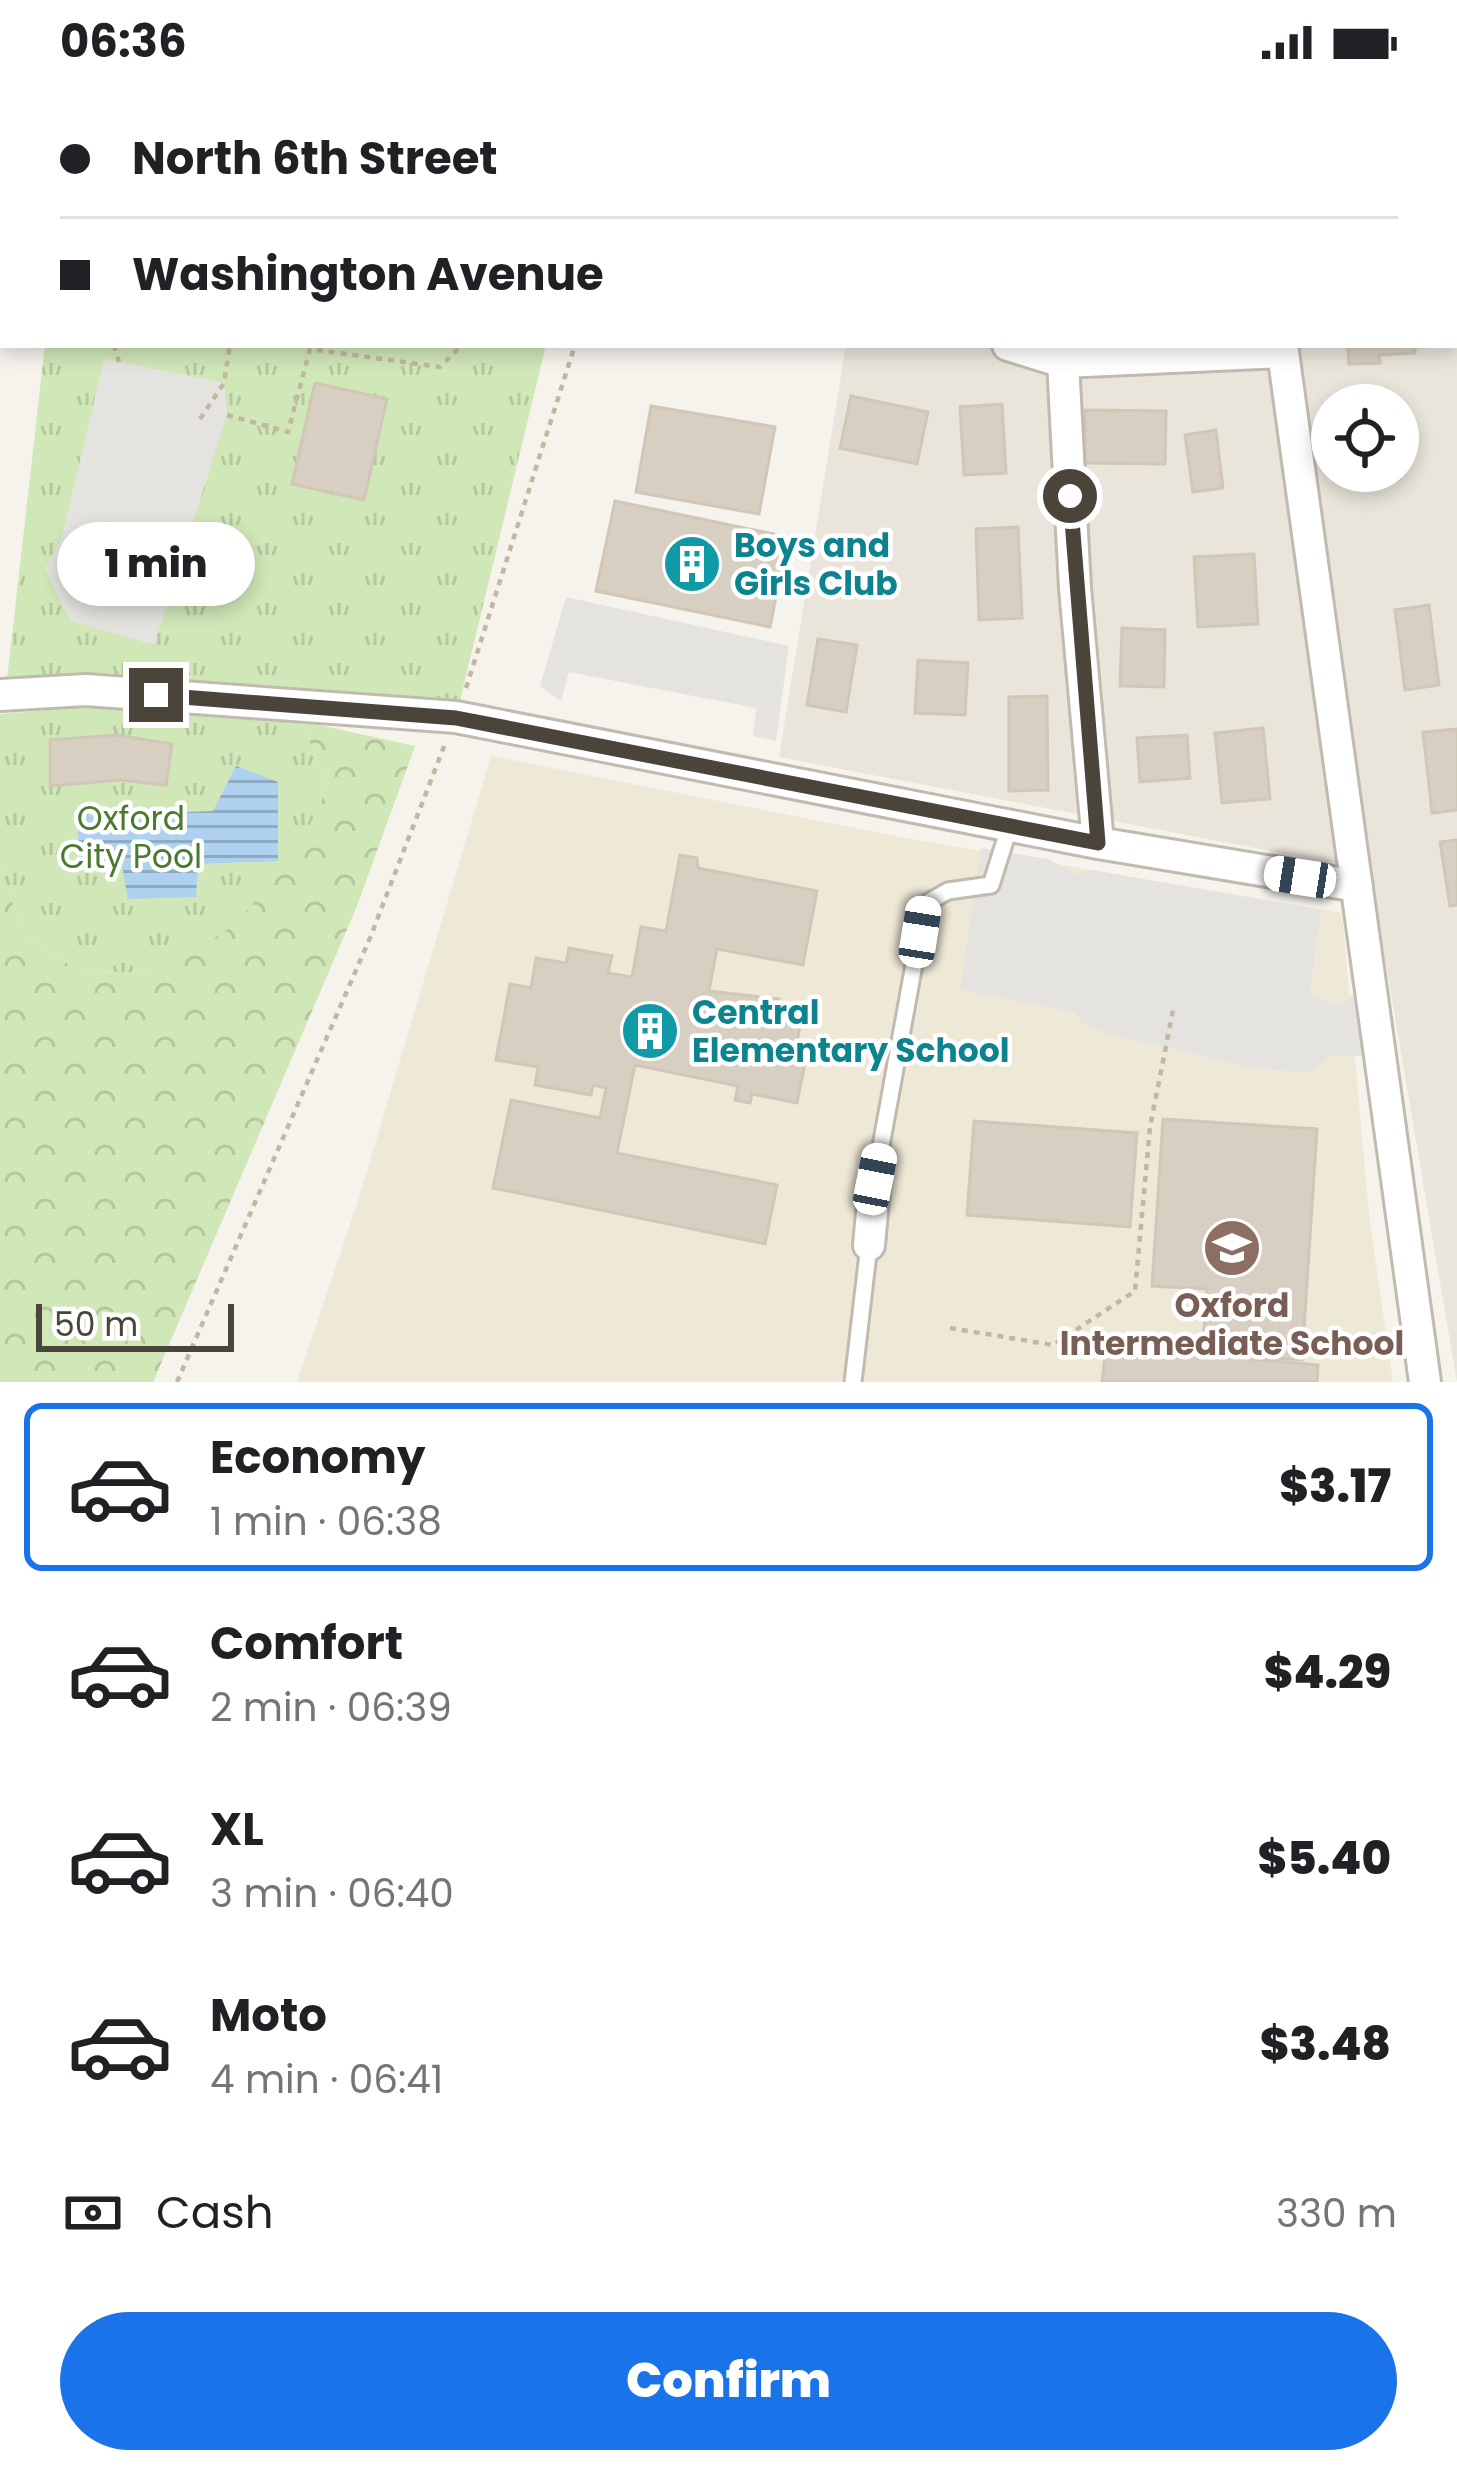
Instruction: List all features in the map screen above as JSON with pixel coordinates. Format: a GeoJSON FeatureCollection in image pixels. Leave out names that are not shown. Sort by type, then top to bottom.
{"type":"FeatureCollection","features":[{"type":"Feature","properties":{"kind":"street"},"geometry":{"type":"LineString","coordinates":[[1018,348],[1063,362],[1282,348],[1425,1382]]}},
{"type":"Feature","properties":{"kind":"street"},"geometry":{"type":"LineString","coordinates":[[1063,362],[1075,588],[1098,843]]}},
{"type":"Feature","properties":{"kind":"street"},"geometry":{"type":"LineString","coordinates":[[0,695],[86,690],[456,718],[1098,843],[1357,886]]}},
{"type":"Feature","properties":{"kind":"street"},"geometry":{"type":"LineString","coordinates":[[869,1245],[875,1179]]}},
{"type":"Feature","properties":{"kind":"lane"},"geometry":{"type":"LineString","coordinates":[[875,1179],[925,904],[948,891],[991,885],[1010,825]]}},
{"type":"Feature","properties":{"kind":"lane"},"geometry":{"type":"LineString","coordinates":[[854,1382],[869,1245]]}},
{"type":"Feature","properties":{"kind":"path"},"geometry":{"type":"LineString","coordinates":[[115,348],[119,362]]}},
{"type":"Feature","properties":{"kind":"path"},"geometry":{"type":"LineString","coordinates":[[200,419],[224,383],[230,348]]}},
{"type":"Feature","properties":{"kind":"path"},"geometry":{"type":"LineString","coordinates":[[227,415],[288,433],[310,349],[440,367],[458,348]]}},
{"type":"Feature","properties":{"kind":"path"},"geometry":{"type":"LineString","coordinates":[[177,1382],[370,938],[456,718],[574,348]]}},
{"type":"Feature","properties":{"kind":"path"},"geometry":{"type":"LineString","coordinates":[[950,1328],[1053,1345],[1135,1292],[1150,1127],[1174,1005]]}},
{"type":"Feature","properties":{"kind":"shaded area"},"geometry":{"type":"Polygon","coordinates":[[[846,348],[1457,348],[1457,1382],[1370,870],[779,757],[846,348]]]}},
{"type":"Feature","properties":{"kind":"shaded area"},"geometry":{"type":"Polygon","coordinates":[[[104,359],[224,383],[227,415],[154,645],[71,621],[45,569],[62,537],[104,359]]]}},
{"type":"Feature","properties":{"kind":"shaded area"},"geometry":{"type":"Polygon","coordinates":[[[566,597],[789,646],[776,741],[753,736],[756,708],[569,672],[561,701],[540,686],[566,597]]]}},
{"type":"Feature","properties":{"kind":"shaded area"},"geometry":{"type":"Polygon","coordinates":[[[491,756],[906,838],[1342,913],[1369,1215],[1393,1382],[297,1382],[359,1198],[491,756]]]}},
{"type":"Feature","properties":{"kind":"shaded area"},"geometry":{"type":"Polygon","coordinates":[[[981,848],[1048,859],[1077,875],[1091,870],[1321,910],[1310,992],[1339,1007],[1355,993],[1362,1056],[1331,1056],[1311,1073],[1252,1068],[1106,1033],[1082,1023],[1075,1012],[960,990],[981,848]]]}},
{"type":"Feature","properties":{"kind":"green space"},"geometry":{"type":"Polygon","coordinates":[[[45,348],[545,348],[456,717],[86,690],[7,679],[45,348]]]}},
{"type":"Feature","properties":{"kind":"green space","name":"Oxford City Pool"},"geometry":{"type":"Polygon","coordinates":[[[111,705],[301,721],[328,787],[291,864],[230,928],[159,974],[77,970],[25,935],[0,868],[0,714],[111,705]]]}},
{"type":"Feature","properties":{"kind":"green space"},"geometry":{"type":"Polygon","coordinates":[[[301,721],[415,746],[357,906],[153,1382],[0,1382],[0,868],[25,935],[77,970],[159,974],[328,787],[301,721]]]}},
{"type":"Feature","properties":{"kind":"water"},"geometry":{"type":"Polygon","coordinates":[[[236,766],[278,782],[278,861],[198,864],[196,897],[128,899],[122,866],[80,866],[77,816],[213,811],[236,766]]]}},
{"type":"Feature","properties":{"kind":"building"},"geometry":{"type":"Polygon","coordinates":[[[1348,348],[1415,348],[1415,353],[1379,355],[1380,363],[1349,364],[1348,348]]]}},
{"type":"Feature","properties":{"kind":"building"},"geometry":{"type":"Polygon","coordinates":[[[315,383],[387,399],[364,500],[292,484],[315,383]]]}},
{"type":"Feature","properties":{"kind":"building"},"geometry":{"type":"Polygon","coordinates":[[[851,396],[928,412],[917,464],[840,448],[851,396]]]}},
{"type":"Feature","properties":{"kind":"building"},"geometry":{"type":"Polygon","coordinates":[[[1002,404],[1006,473],[964,475],[960,407],[1002,404]]]}},
{"type":"Feature","properties":{"kind":"building"},"geometry":{"type":"Polygon","coordinates":[[[651,406],[775,427],[759,514],[636,492],[651,406]]]}},
{"type":"Feature","properties":{"kind":"building"},"geometry":{"type":"Polygon","coordinates":[[[1085,410],[1166,411],[1165,464],[1085,463],[1085,410]]]}},
{"type":"Feature","properties":{"kind":"building"},"geometry":{"type":"Polygon","coordinates":[[[1216,430],[1223,488],[1193,492],[1185,435],[1216,430]]]}},
{"type":"Feature","properties":{"kind":"building","name":"Boys and Girls Club"},"geometry":{"type":"Polygon","coordinates":[[[615,501],[788,537],[770,627],[596,591],[615,501]]]}},
{"type":"Feature","properties":{"kind":"building"},"geometry":{"type":"Polygon","coordinates":[[[1018,527],[1022,618],[979,620],[976,529],[1018,527]]]}},
{"type":"Feature","properties":{"kind":"building"},"geometry":{"type":"Polygon","coordinates":[[[1254,554],[1258,624],[1198,627],[1194,557],[1254,554]]]}},
{"type":"Feature","properties":{"kind":"building"},"geometry":{"type":"Polygon","coordinates":[[[1429,605],[1439,685],[1405,690],[1395,610],[1429,605]]]}},
{"type":"Feature","properties":{"kind":"building"},"geometry":{"type":"Polygon","coordinates":[[[1122,628],[1165,630],[1164,687],[1120,686],[1122,628]]]}},
{"type":"Feature","properties":{"kind":"building"},"geometry":{"type":"Polygon","coordinates":[[[818,639],[857,645],[846,712],[807,705],[818,639]]]}},
{"type":"Feature","properties":{"kind":"building"},"geometry":{"type":"Polygon","coordinates":[[[918,660],[968,663],[965,715],[915,713],[918,660]]]}},
{"type":"Feature","properties":{"kind":"building"},"geometry":{"type":"Polygon","coordinates":[[[1047,696],[1048,790],[1009,791],[1009,697],[1047,696]]]}},
{"type":"Feature","properties":{"kind":"building"},"geometry":{"type":"Polygon","coordinates":[[[1263,728],[1270,799],[1222,803],[1215,733],[1263,728]]]}},
{"type":"Feature","properties":{"kind":"building"},"geometry":{"type":"Polygon","coordinates":[[[1457,729],[1457,810],[1432,813],[1423,732],[1457,729]]]}},
{"type":"Feature","properties":{"kind":"building"},"geometry":{"type":"Polygon","coordinates":[[[116,735],[172,744],[166,785],[119,780],[50,786],[50,740],[116,735]]]}},
{"type":"Feature","properties":{"kind":"building"},"geometry":{"type":"Polygon","coordinates":[[[1187,735],[1190,778],[1140,782],[1137,738],[1187,735]]]}},
{"type":"Feature","properties":{"kind":"building"},"geometry":{"type":"Polygon","coordinates":[[[1457,840],[1457,905],[1450,906],[1440,842],[1457,840]]]}},
{"type":"Feature","properties":{"kind":"building","name":"Central Elementary School"},"geometry":{"type":"Polygon","coordinates":[[[680,855],[697,858],[698,868],[817,891],[803,965],[717,949],[709,991],[779,999],[778,1006],[803,1011],[795,1052],[807,1054],[797,1103],[752,1094],[750,1103],[735,1100],[738,1086],[635,1065],[617,1153],[777,1185],[765,1244],[493,1188],[511,1100],[600,1118],[606,1088],[593,1085],[591,1095],[535,1085],[538,1067],[496,1060],[510,984],[531,988],[536,958],[566,963],[569,948],[612,956],[608,973],[632,977],[641,927],[666,931],[680,855]]]}},
{"type":"Feature","properties":{"kind":"building","name":"Oxford Intermediate School"},"geometry":{"type":"Polygon","coordinates":[[[1163,1119],[1317,1129],[1302,1360],[1202,1354],[1207,1289],[1152,1286],[1163,1119]]]}},
{"type":"Feature","properties":{"kind":"building"},"geometry":{"type":"Polygon","coordinates":[[[974,1121],[1137,1133],[1130,1227],[967,1215],[974,1121]]]}},
{"type":"Feature","properties":{"kind":"building","name":"Oxford Intermediate School"},"geometry":{"type":"Polygon","coordinates":[[[1106,1346],[1318,1365],[1317,1382],[1102,1382],[1106,1346]]]}},
{"type":"Feature","properties":{"kind":"place","name":"Boys and Girls Club"},"geometry":{"type":"Point","coordinates":[692,564]}},
{"type":"Feature","properties":{"kind":"place","name":"Central Elementary School"},"geometry":{"type":"Point","coordinates":[650,1031]}},
{"type":"Feature","properties":{"kind":"place","name":"Oxford Intermediate School"},"geometry":{"type":"Point","coordinates":[1232,1248]}},
{"type":"Feature","properties":{"kind":"route"},"geometry":{"type":"LineString","coordinates":[[156,695],[456,718],[1098,843],[1070,496]]}}]}
